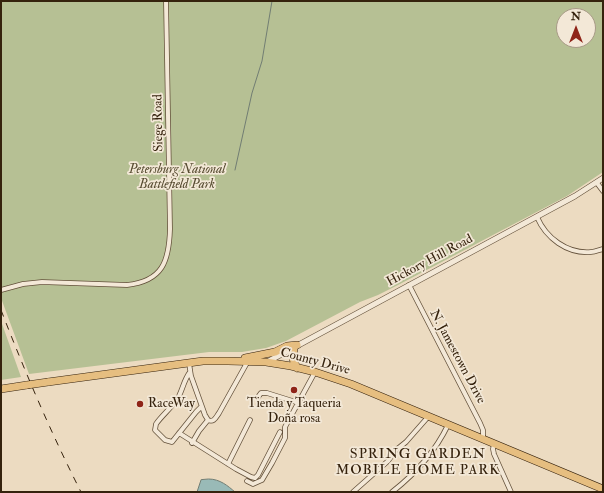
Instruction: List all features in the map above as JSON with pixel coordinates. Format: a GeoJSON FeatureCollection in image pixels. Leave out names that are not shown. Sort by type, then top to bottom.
{"type":"FeatureCollection","features":[{"type":"Feature","properties":{"kind":"highway"},"geometry":{"type":"LineString","coordinates":[[236,361],[275,352],[287,346],[296,346],[293,359],[297,368]]}},
{"type":"Feature","properties":{"kind":"highway","name":"County Drive"},"geometry":{"type":"LineString","coordinates":[[1,389],[189,363],[210,361],[266,362],[316,372],[351,384],[603,489]]}},
{"type":"Feature","properties":{"kind":"street","name":"Siege Road"},"geometry":{"type":"LineString","coordinates":[[1,290],[24,284],[42,282],[127,285],[138,284],[156,275],[165,263],[169,248],[170,229],[166,1]]}},
{"type":"Feature","properties":{"kind":"street","name":"Hickory Hill Road"},"geometry":{"type":"LineString","coordinates":[[266,362],[575,196],[603,178]]}},
{"type":"Feature","properties":{"kind":"street"},"geometry":{"type":"LineString","coordinates":[[596,183],[603,191]]}},
{"type":"Feature","properties":{"kind":"street"},"geometry":{"type":"LineString","coordinates":[[536,217],[550,237],[566,248],[591,252],[603,249]]}},
{"type":"Feature","properties":{"kind":"street","name":"N. Jamestown Drive"},"geometry":{"type":"LineString","coordinates":[[409,285],[480,423],[483,430],[483,439]]}},
{"type":"Feature","properties":{"kind":"street"},"geometry":{"type":"LineString","coordinates":[[208,420],[214,420],[220,413],[248,361]]}},
{"type":"Feature","properties":{"kind":"street"},"geometry":{"type":"LineString","coordinates":[[189,363],[190,372],[201,407],[208,420]]}},
{"type":"Feature","properties":{"kind":"street"},"geometry":{"type":"LineString","coordinates":[[190,372],[186,378],[180,395],[156,422],[155,426],[158,434],[169,442],[172,442],[201,407]]}},
{"type":"Feature","properties":{"kind":"street"},"geometry":{"type":"LineString","coordinates":[[246,481],[253,484],[262,480],[285,438],[285,427],[316,372]]}},
{"type":"Feature","properties":{"kind":"street"},"geometry":{"type":"LineString","coordinates":[[258,397],[261,393],[267,393],[299,403]]}},
{"type":"Feature","properties":{"kind":"street"},"geometry":{"type":"LineString","coordinates":[[353,492],[388,461],[396,450],[406,442],[428,417]]}},
{"type":"Feature","properties":{"kind":"street"},"geometry":{"type":"LineString","coordinates":[[192,443],[208,420]]}},
{"type":"Feature","properties":{"kind":"street"},"geometry":{"type":"LineString","coordinates":[[228,464],[250,420]]}},
{"type":"Feature","properties":{"kind":"street"},"geometry":{"type":"LineString","coordinates":[[392,492],[403,484],[428,457],[442,437],[448,425]]}},
{"type":"Feature","properties":{"kind":"street"},"geometry":{"type":"LineString","coordinates":[[179,433],[192,443],[251,477],[257,477],[280,432]]}},
{"type":"Feature","properties":{"kind":"street"},"geometry":{"type":"LineString","coordinates":[[494,444],[494,454],[511,492]]}},
{"type":"Feature","properties":{"kind":"green space","name":"Petersburg National Battlefield Park"},"geometry":{"type":"Polygon","coordinates":[[[1,1],[603,1],[603,172],[567,196],[400,284],[360,302],[286,341],[266,348],[242,352],[209,352],[29,374],[1,298],[1,1]]]}},
{"type":"Feature","properties":{"kind":"green space"},"geometry":{"type":"Polygon","coordinates":[[[1,321],[21,377],[1,380],[1,321]]]}},
{"type":"Feature","properties":{"kind":"water"},"geometry":{"type":"Polygon","coordinates":[[[213,479],[227,485],[235,492],[197,492],[201,480],[213,479]]]}},
{"type":"Feature","properties":{"kind":"waterway"},"geometry":{"type":"LineString","coordinates":[[235,170],[252,93],[262,61],[272,1]]}},
{"type":"Feature","properties":{"kind":"railway"},"geometry":{"type":"LineString","coordinates":[[1,310],[39,402],[81,492]]}},
{"type":"Feature","properties":{"kind":"place","name":"Tienda y Taqueria Doña rosa"},"geometry":{"type":"Point","coordinates":[294,390]}},
{"type":"Feature","properties":{"kind":"place","name":"RaceWay"},"geometry":{"type":"Point","coordinates":[140,404]}},
{"type":"Feature","properties":{"kind":"district","name":"SPRING GARDEN MOBILE HOME PARK"},"geometry":{"type":"Point","coordinates":[418,464]}}]}
